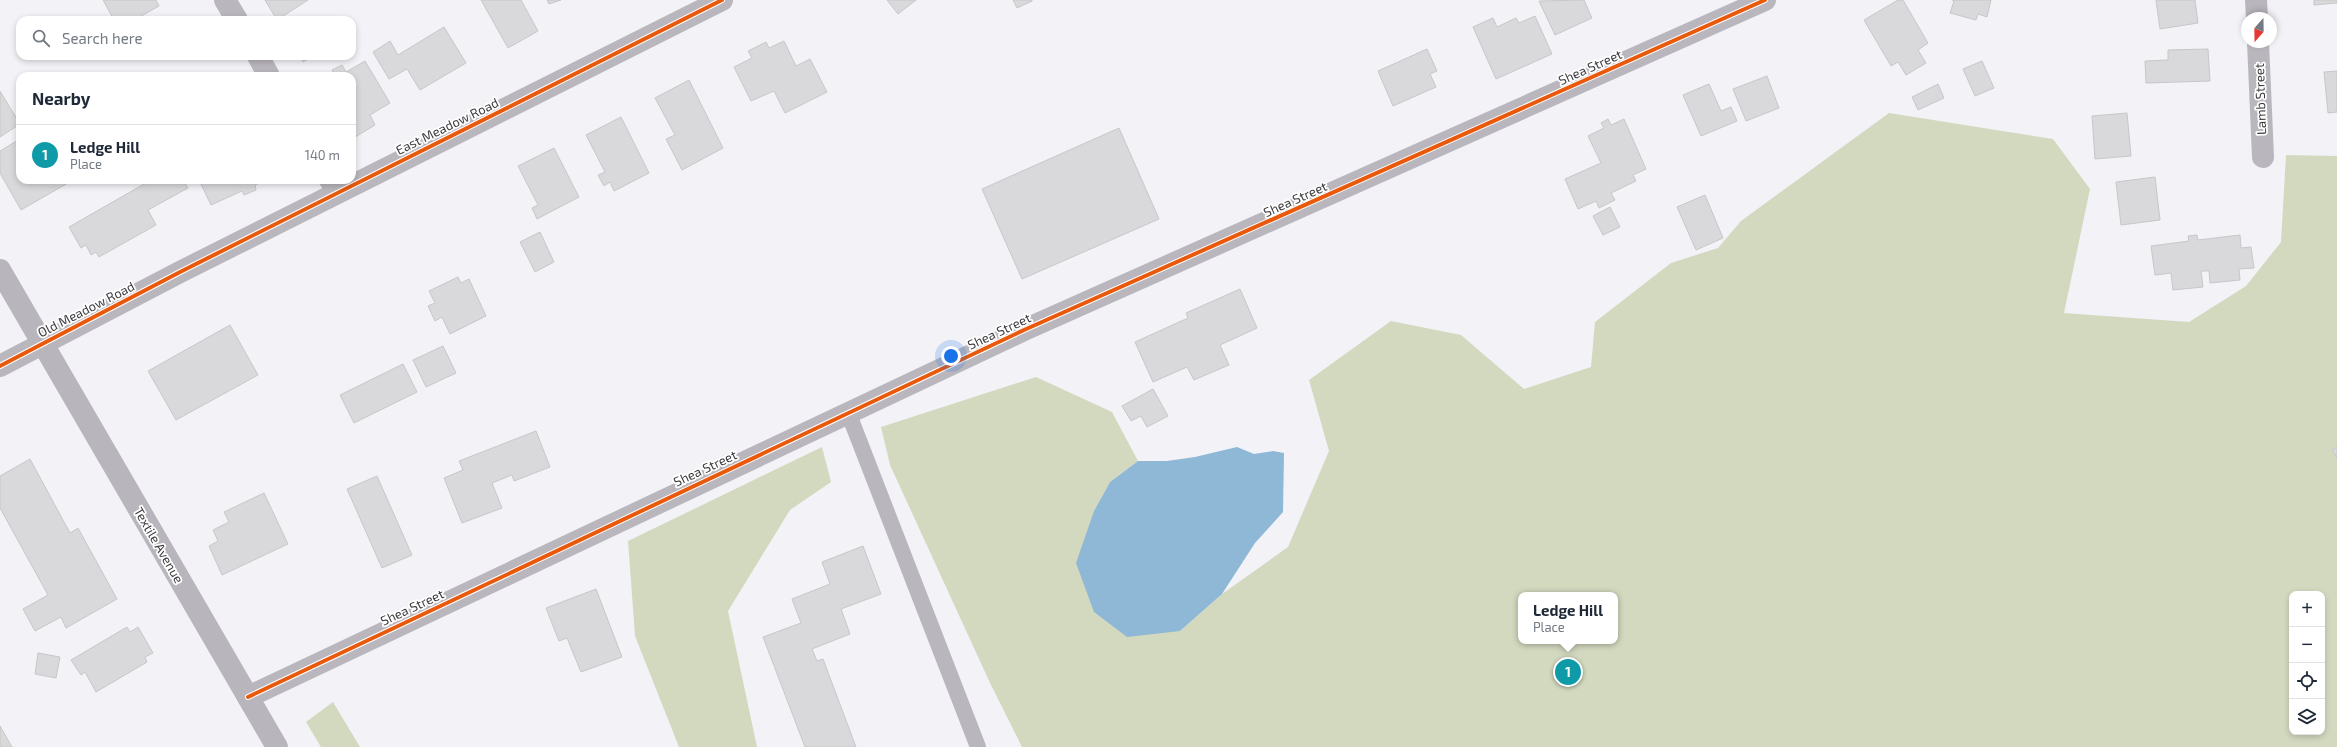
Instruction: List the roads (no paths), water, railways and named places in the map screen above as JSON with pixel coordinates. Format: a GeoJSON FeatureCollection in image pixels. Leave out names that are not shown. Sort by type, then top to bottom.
{"type":"FeatureCollection","features":[{"type":"Feature","properties":{"kind":"main road","name":"Textile Avenue"},"geometry":{"type":"LineString","coordinates":[[0,270],[277,747]]}},
{"type":"Feature","properties":{"kind":"street"},"geometry":{"type":"LineString","coordinates":[[225,0],[235,16]]}},
{"type":"Feature","properties":{"kind":"street","name":"East Meadow Road"},"geometry":{"type":"LineString","coordinates":[[356,175],[722,0]]}},
{"type":"Feature","properties":{"kind":"street","name":"Shea Street"},"geometry":{"type":"LineString","coordinates":[[248,697],[1024,330],[1765,0]]}},
{"type":"Feature","properties":{"kind":"street"},"geometry":{"type":"LineString","coordinates":[[2256,0],[2257,12]]}},
{"type":"Feature","properties":{"kind":"street","name":"Lamb Street"},"geometry":{"type":"LineString","coordinates":[[2258,48],[2263,157]]}},
{"type":"Feature","properties":{"kind":"street"},"geometry":{"type":"LineString","coordinates":[[260,60],[267,72]]}},
{"type":"Feature","properties":{"kind":"street","name":"East Meadow Road"},"geometry":{"type":"LineString","coordinates":[[182,271],[333,186]]}},
{"type":"Feature","properties":{"kind":"street","name":"Old Meadow Road"},"geometry":{"type":"LineString","coordinates":[[0,366],[182,271]]}},
{"type":"Feature","properties":{"kind":"lane"},"geometry":{"type":"LineString","coordinates":[[848,412],[978,747]]}},
{"type":"Feature","properties":{"kind":"water"},"geometry":{"type":"Polygon","coordinates":[[[1237,447],[1254,454],[1273,451],[1284,453],[1283,512],[1255,543],[1222,594],[1180,631],[1127,637],[1094,612],[1076,563],[1094,511],[1110,482],[1138,461],[1167,461],[1195,457],[1237,447]]]}},
{"type":"Feature","properties":{"kind":"place","name":"Ledge Hill"},"geometry":{"type":"Point","coordinates":[1568,672]}}]}
